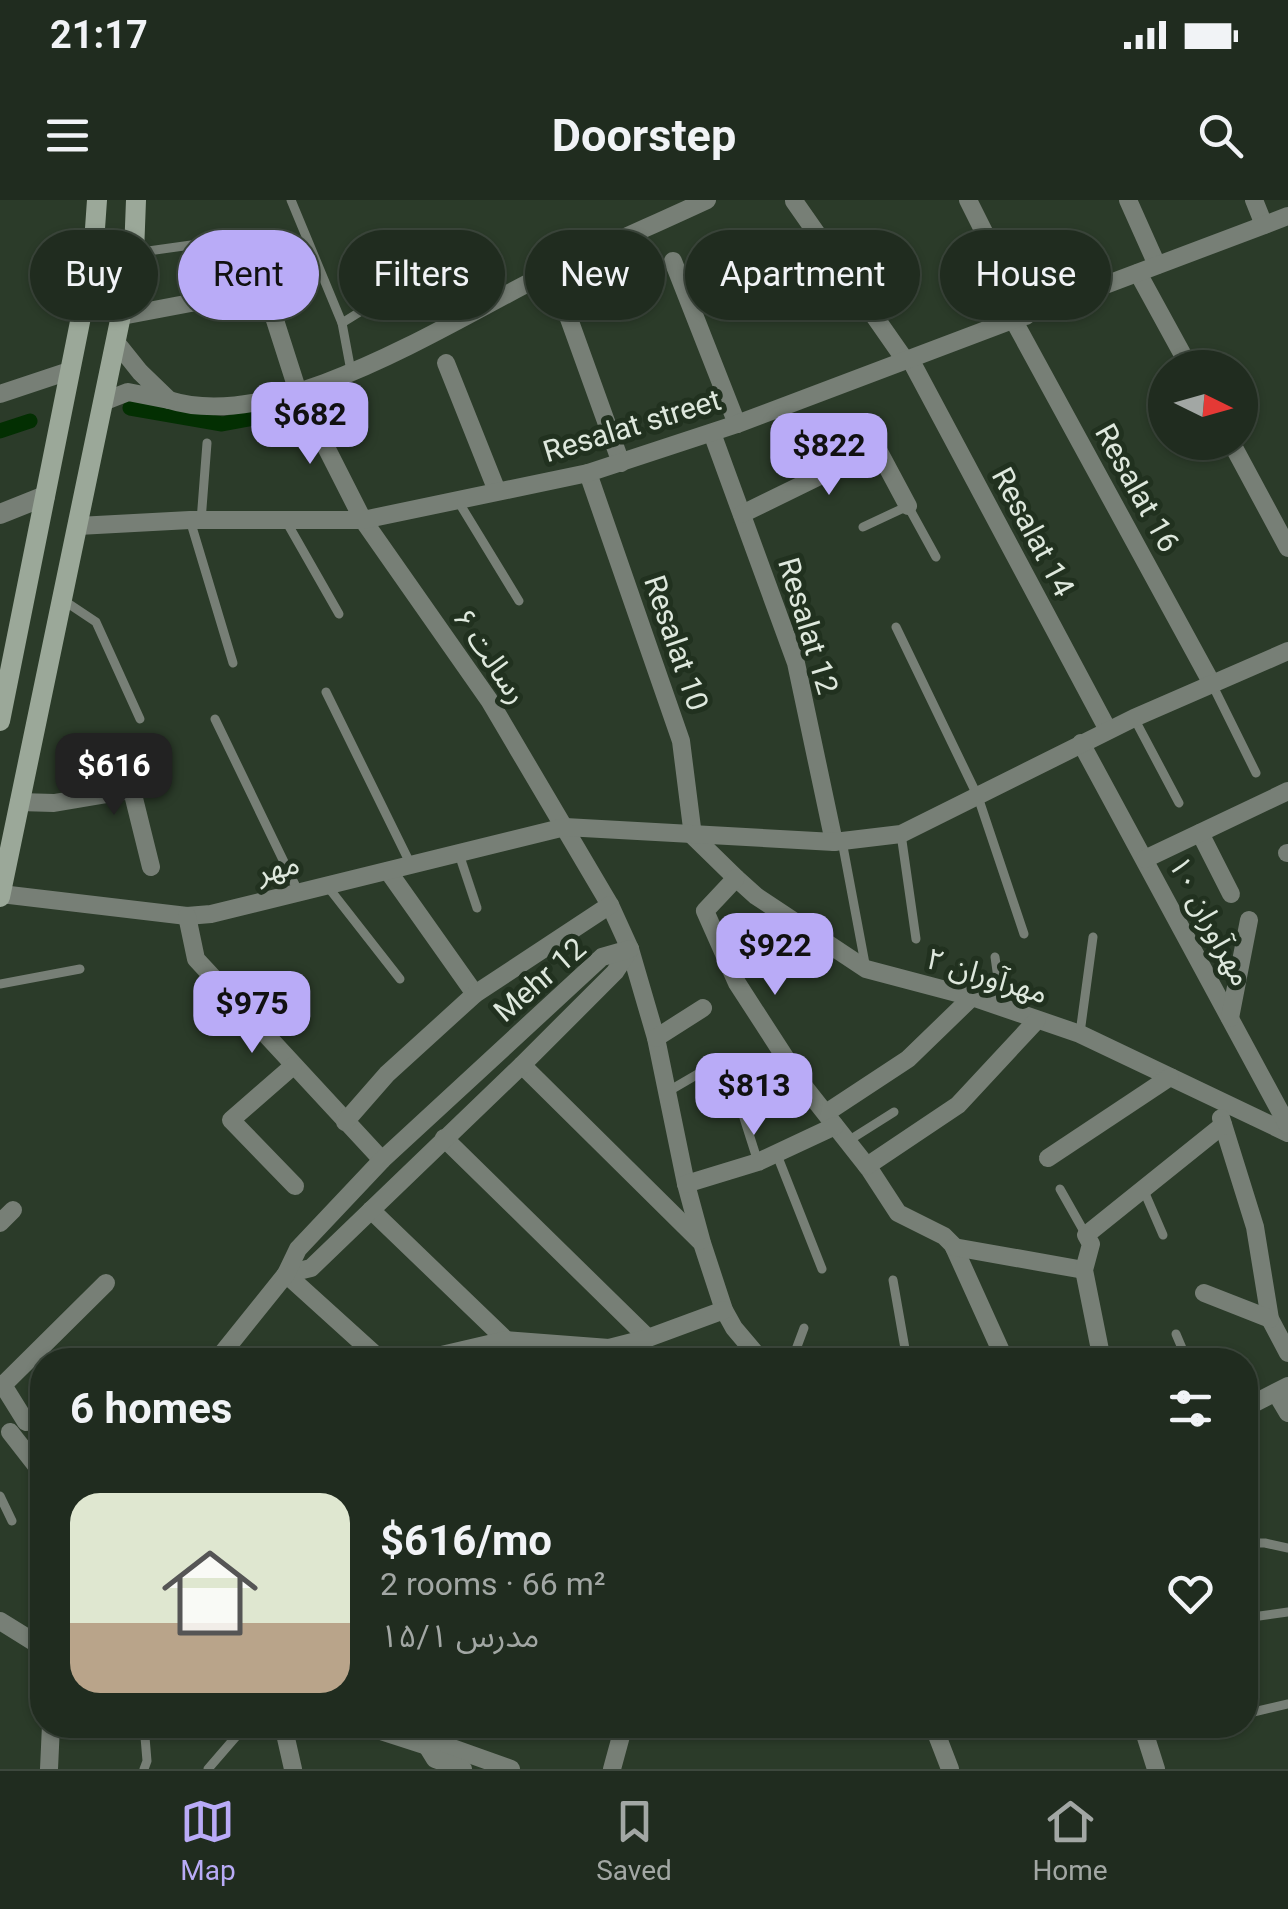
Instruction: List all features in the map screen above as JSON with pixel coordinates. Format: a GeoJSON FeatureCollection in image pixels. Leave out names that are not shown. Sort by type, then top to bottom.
{"type":"FeatureCollection","features":[{"type":"Feature","properties":{"kind":"main road"},"geometry":{"type":"LineString","coordinates":[[0,721],[93,257],[97,200]]}},
{"type":"Feature","properties":{"kind":"main road"},"geometry":{"type":"LineString","coordinates":[[135,230],[136,200]]}},
{"type":"Feature","properties":{"kind":"main road"},"geometry":{"type":"LineString","coordinates":[[0,895],[121,320]]}},
{"type":"Feature","properties":{"kind":"main road"},"geometry":{"type":"LineString","coordinates":[[10,675],[46,682]]}},
{"type":"Feature","properties":{"kind":"street"},"geometry":{"type":"LineString","coordinates":[[105,400],[128,392],[190,406],[232,408],[298,392],[351,373],[544,275],[707,200]]}},
{"type":"Feature","properties":{"kind":"street","name":"Resalat 16"},"geometry":{"type":"LineString","coordinates":[[968,200],[981,230]]}},
{"type":"Feature","properties":{"kind":"street"},"geometry":{"type":"LineString","coordinates":[[1128,200],[1157,264]]}},
{"type":"Feature","properties":{"kind":"street"},"geometry":{"type":"LineString","coordinates":[[1254,200],[1280,223]]}},
{"type":"Feature","properties":{"kind":"street","name":"Resalat 14"},"geometry":{"type":"LineString","coordinates":[[794,201],[907,360],[1108,730]]}},
{"type":"Feature","properties":{"kind":"street","name":"Resalat street"},"geometry":{"type":"LineString","coordinates":[[1111,283],[1280,223]]}},
{"type":"Feature","properties":{"kind":"street"},"geometry":{"type":"LineString","coordinates":[[674,260],[737,424]]}},
{"type":"Feature","properties":{"kind":"street"},"geometry":{"type":"LineString","coordinates":[[1138,273],[1180,350]]}},
{"type":"Feature","properties":{"kind":"street","name":"رسالت ۶"},"geometry":{"type":"LineString","coordinates":[[158,309],[265,289],[298,392],[363,520],[489,700],[610,904],[630,949],[656,1038],[702,1243],[724,1310],[751,1348]]}},
{"type":"Feature","properties":{"kind":"street"},"geometry":{"type":"LineString","coordinates":[[569,320],[621,463]]}},
{"type":"Feature","properties":{"kind":"street","name":"Resalat street"},"geometry":{"type":"LineString","coordinates":[[78,526],[195,520],[363,520],[458,502],[621,463],[1015,320]]}},
{"type":"Feature","properties":{"kind":"street","name":"Resalat 16"},"geometry":{"type":"LineString","coordinates":[[1021,320],[1211,682]]}},
{"type":"Feature","properties":{"kind":"street"},"geometry":{"type":"LineString","coordinates":[[116,342],[169,400]]}},
{"type":"Feature","properties":{"kind":"street"},"geometry":{"type":"LineString","coordinates":[[446,363],[497,491]]}},
{"type":"Feature","properties":{"kind":"street"},"geometry":{"type":"LineString","coordinates":[[0,394],[70,370]]}},
{"type":"Feature","properties":{"kind":"street","name":"Resalat 12"},"geometry":{"type":"LineString","coordinates":[[712,433],[796,663],[837,840]]}},
{"type":"Feature","properties":{"kind":"street"},"geometry":{"type":"LineString","coordinates":[[742,514],[877,448],[908,506]]}},
{"type":"Feature","properties":{"kind":"street"},"geometry":{"type":"LineString","coordinates":[[1241,460],[1288,548]]}},
{"type":"Feature","properties":{"kind":"street","name":"Resalat 10"},"geometry":{"type":"LineString","coordinates":[[588,473],[681,741],[692,836]]}},
{"type":"Feature","properties":{"kind":"street"},"geometry":{"type":"LineString","coordinates":[[0,514],[45,496]]}},
{"type":"Feature","properties":{"kind":"street"},"geometry":{"type":"LineString","coordinates":[[901,834],[1108,730],[1288,651]]}},
{"type":"Feature","properties":{"kind":"street","name":"مهرآوران ۱۰"},"geometry":{"type":"LineString","coordinates":[[1080,744],[1146,859],[1288,1129]]}},
{"type":"Feature","properties":{"kind":"street"},"geometry":{"type":"LineString","coordinates":[[124,758],[151,867]]}},
{"type":"Feature","properties":{"kind":"street"},"geometry":{"type":"LineString","coordinates":[[19,802],[54,804],[131,790]]}},
{"type":"Feature","properties":{"kind":"street"},"geometry":{"type":"LineString","coordinates":[[1146,859],[1288,791]]}},
{"type":"Feature","properties":{"kind":"street","name":"مهر"},"geometry":{"type":"LineString","coordinates":[[0,895],[187,916],[212,914],[564,827],[837,840],[901,834]]}},
{"type":"Feature","properties":{"kind":"street"},"geometry":{"type":"LineString","coordinates":[[1200,833],[1231,894]]}},
{"type":"Feature","properties":{"kind":"street","name":"مهرآوران ۲"},"geometry":{"type":"LineString","coordinates":[[692,836],[756,896],[866,969],[972,997],[1080,1034],[1288,1129]]}},
{"type":"Feature","properties":{"kind":"street"},"geometry":{"type":"LineString","coordinates":[[388,871],[475,994]]}},
{"type":"Feature","properties":{"kind":"street"},"geometry":{"type":"LineString","coordinates":[[736,878],[705,912],[737,983],[803,1086],[848,1141],[898,1213],[944,1236],[954,1247],[999,1348]]}},
{"type":"Feature","properties":{"kind":"street"},"geometry":{"type":"LineString","coordinates":[[345,1122],[387,1074],[475,994],[610,904]]}},
{"type":"Feature","properties":{"kind":"street"},"geometry":{"type":"LineString","coordinates":[[187,916],[196,959],[382,1160]]}},
{"type":"Feature","properties":{"kind":"street"},"geometry":{"type":"LineString","coordinates":[[1230,1018],[1249,920]]}},
{"type":"Feature","properties":{"kind":"street","name":"Mehr 12"},"geometry":{"type":"LineString","coordinates":[[286,1274],[312,1268],[615,972],[630,949]]}},
{"type":"Feature","properties":{"kind":"street","name":"Mehr 12"},"geometry":{"type":"LineString","coordinates":[[286,1274],[298,1249],[382,1160],[602,958],[630,949]]}},
{"type":"Feature","properties":{"kind":"street"},"geometry":{"type":"LineString","coordinates":[[686,1184],[776,1155],[831,1119],[908,1059],[972,997]]}},
{"type":"Feature","properties":{"kind":"street"},"geometry":{"type":"LineString","coordinates":[[656,1038],[703,1008]]}},
{"type":"Feature","properties":{"kind":"street"},"geometry":{"type":"LineString","coordinates":[[866,1166],[958,1105],[1038,1020]]}},
{"type":"Feature","properties":{"kind":"street"},"geometry":{"type":"LineString","coordinates":[[522,1065],[702,1243]]}},
{"type":"Feature","properties":{"kind":"street"},"geometry":{"type":"LineString","coordinates":[[293,1066],[231,1120],[295,1186]]}},
{"type":"Feature","properties":{"kind":"street"},"geometry":{"type":"LineString","coordinates":[[1048,1158],[1170,1076]]}},
{"type":"Feature","properties":{"kind":"street"},"geometry":{"type":"LineString","coordinates":[[1215,1098],[1255,1227],[1270,1319],[1288,1353]]}},
{"type":"Feature","properties":{"kind":"street"},"geometry":{"type":"LineString","coordinates":[[1100,1348],[1084,1270],[1091,1244],[1086,1236],[1223,1125]]}},
{"type":"Feature","properties":{"kind":"street"},"geometry":{"type":"LineString","coordinates":[[444,1138],[648,1338]]}},
{"type":"Feature","properties":{"kind":"street"},"geometry":{"type":"LineString","coordinates":[[405,1139],[424,1159]]}},
{"type":"Feature","properties":{"kind":"street"},"geometry":{"type":"LineString","coordinates":[[370,1210],[519,1347],[609,1348],[724,1310]]}},
{"type":"Feature","properties":{"kind":"street"},"geometry":{"type":"LineString","coordinates":[[954,1247],[1084,1270]]}},
{"type":"Feature","properties":{"kind":"street"},"geometry":{"type":"LineString","coordinates":[[227,1348],[286,1274],[368,1348]]}},
{"type":"Feature","properties":{"kind":"street"},"geometry":{"type":"LineString","coordinates":[[40,1348],[106,1283]]}},
{"type":"Feature","properties":{"kind":"street"},"geometry":{"type":"LineString","coordinates":[[1204,1293],[1270,1319]]}},
{"type":"Feature","properties":{"kind":"street"},"geometry":{"type":"LineString","coordinates":[[30,1358],[3,1385],[30,1414]]}},
{"type":"Feature","properties":{"kind":"street"},"geometry":{"type":"LineString","coordinates":[[1258,1402],[1282,1390],[1288,1413]]}},
{"type":"Feature","properties":{"kind":"street"},"geometry":{"type":"LineString","coordinates":[[30,1420],[5,1435],[30,1461]]}},
{"type":"Feature","properties":{"kind":"street"},"geometry":{"type":"LineString","coordinates":[[0,1621],[30,1637]]}},
{"type":"Feature","properties":{"kind":"street"},"geometry":{"type":"LineString","coordinates":[[49,1769],[51,1738]]}},
{"type":"Feature","properties":{"kind":"street"},"geometry":{"type":"LineString","coordinates":[[286,1738],[293,1769]]}},
{"type":"Feature","properties":{"kind":"street"},"geometry":{"type":"LineString","coordinates":[[405,1738],[427,1746],[441,1744],[511,1769]]}},
{"type":"Feature","properties":{"kind":"street"},"geometry":{"type":"LineString","coordinates":[[427,1746],[434,1738]]}},
{"type":"Feature","properties":{"kind":"street"},"geometry":{"type":"LineString","coordinates":[[612,1769],[620,1738]]}},
{"type":"Feature","properties":{"kind":"street"},"geometry":{"type":"LineString","coordinates":[[938,1738],[947,1765]]}},
{"type":"Feature","properties":{"kind":"street"},"geometry":{"type":"LineString","coordinates":[[1146,1738],[1156,1769]]}},
{"type":"Feature","properties":{"kind":"street"},"geometry":{"type":"LineString","coordinates":[[427,1746],[435,1759],[463,1769]]}},
{"type":"Feature","properties":{"kind":"lane"},"geometry":{"type":"LineString","coordinates":[[291,200],[342,323],[351,373]]}},
{"type":"Feature","properties":{"kind":"lane"},"geometry":{"type":"LineString","coordinates":[[342,323],[347,320]]}},
{"type":"Feature","properties":{"kind":"lane"},"geometry":{"type":"LineString","coordinates":[[207,443],[195,520],[233,663]]}},
{"type":"Feature","properties":{"kind":"lane"},"geometry":{"type":"LineString","coordinates":[[458,502],[519,601]]}},
{"type":"Feature","properties":{"kind":"lane"},"geometry":{"type":"LineString","coordinates":[[863,528],[908,506],[936,558]]}},
{"type":"Feature","properties":{"kind":"lane"},"geometry":{"type":"LineString","coordinates":[[286,521],[339,614]]}},
{"type":"Feature","properties":{"kind":"lane"},"geometry":{"type":"LineString","coordinates":[[63,600],[96,622],[140,719]]}},
{"type":"Feature","properties":{"kind":"lane"},"geometry":{"type":"LineString","coordinates":[[896,627],[978,798],[1024,934]]}},
{"type":"Feature","properties":{"kind":"lane"},"geometry":{"type":"LineString","coordinates":[[1211,682],[1256,773]]}},
{"type":"Feature","properties":{"kind":"lane"},"geometry":{"type":"LineString","coordinates":[[326,692],[411,865]]}},
{"type":"Feature","properties":{"kind":"lane"},"geometry":{"type":"LineString","coordinates":[[1134,718],[1179,804]]}},
{"type":"Feature","properties":{"kind":"lane"},"geometry":{"type":"LineString","coordinates":[[215,719],[298,890]]}},
{"type":"Feature","properties":{"kind":"lane"},"geometry":{"type":"LineString","coordinates":[[901,834],[916,939]]}},
{"type":"Feature","properties":{"kind":"lane"},"geometry":{"type":"LineString","coordinates":[[837,840],[866,969]]}},
{"type":"Feature","properties":{"kind":"lane"},"geometry":{"type":"LineString","coordinates":[[459,853],[477,908]]}},
{"type":"Feature","properties":{"kind":"lane"},"geometry":{"type":"LineString","coordinates":[[326,884],[400,979]]}},
{"type":"Feature","properties":{"kind":"lane"},"geometry":{"type":"LineString","coordinates":[[1080,1034],[1094,937]]}},
{"type":"Feature","properties":{"kind":"lane"},"geometry":{"type":"LineString","coordinates":[[994,957],[1002,1007]]}},
{"type":"Feature","properties":{"kind":"lane"},"geometry":{"type":"LineString","coordinates":[[0,984],[80,969]]}},
{"type":"Feature","properties":{"kind":"lane"},"geometry":{"type":"LineString","coordinates":[[666,1092],[715,1064]]}},
{"type":"Feature","properties":{"kind":"lane"},"geometry":{"type":"LineString","coordinates":[[737,1096],[758,1162]]}},
{"type":"Feature","properties":{"kind":"lane"},"geometry":{"type":"LineString","coordinates":[[848,1141],[894,1112]]}},
{"type":"Feature","properties":{"kind":"lane"},"geometry":{"type":"LineString","coordinates":[[776,1155],[822,1269]]}},
{"type":"Feature","properties":{"kind":"lane"},"geometry":{"type":"LineString","coordinates":[[1142,1188],[1163,1234]]}},
{"type":"Feature","properties":{"kind":"lane"},"geometry":{"type":"LineString","coordinates":[[1060,1189],[1086,1236]]}},
{"type":"Feature","properties":{"kind":"lane"},"geometry":{"type":"LineString","coordinates":[[893,1280],[905,1348]]}},
{"type":"Feature","properties":{"kind":"lane"},"geometry":{"type":"LineString","coordinates":[[796,1348],[804,1328]]}},
{"type":"Feature","properties":{"kind":"lane"},"geometry":{"type":"LineString","coordinates":[[1176,1334],[1182,1348]]}},
{"type":"Feature","properties":{"kind":"lane"},"geometry":{"type":"LineString","coordinates":[[0,1496],[12,1520]]}},
{"type":"Feature","properties":{"kind":"lane"},"geometry":{"type":"LineString","coordinates":[[1258,1543],[1288,1548]]}},
{"type":"Feature","properties":{"kind":"lane"},"geometry":{"type":"LineString","coordinates":[[1258,1616],[1288,1612]]}},
{"type":"Feature","properties":{"kind":"lane"},"geometry":{"type":"LineString","coordinates":[[1258,1711],[1288,1704]]}},
{"type":"Feature","properties":{"kind":"lane"},"geometry":{"type":"LineString","coordinates":[[144,1769],[145,1738]]}},
{"type":"Feature","properties":{"kind":"lane"},"geometry":{"type":"LineString","coordinates":[[208,1769],[235,1738]]}},
{"type":"Feature","properties":{"kind":"waterway"},"geometry":{"type":"LineString","coordinates":[[130,408],[222,424],[286,412]]}},
{"type":"Feature","properties":{"kind":"waterway"},"geometry":{"type":"LineString","coordinates":[[0,431],[30,421]]}}]}
